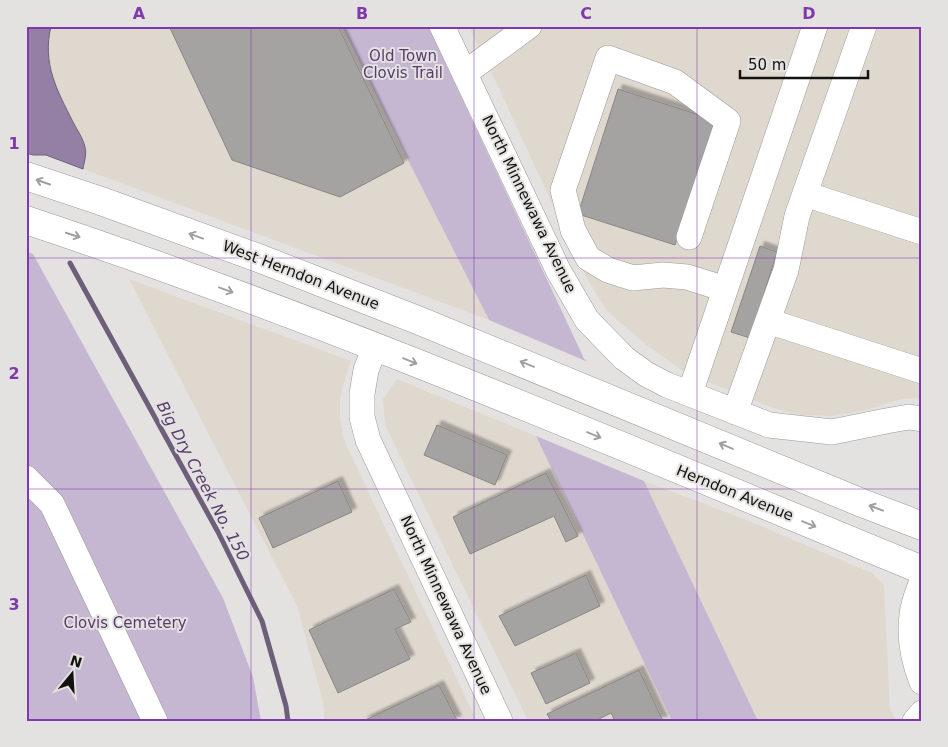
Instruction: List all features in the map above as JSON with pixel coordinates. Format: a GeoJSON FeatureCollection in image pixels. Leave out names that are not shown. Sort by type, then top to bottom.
{"type":"FeatureCollection","features":[{"type":"Feature","properties":{"kind":"main road","name":"West Herndon Avenue"},"geometry":{"type":"LineString","coordinates":[[26,176],[261,259],[420,320],[862,503],[922,526]]}},
{"type":"Feature","properties":{"kind":"main road"},"geometry":{"type":"LineString","coordinates":[[26,220],[261,302],[375,347]]}},
{"type":"Feature","properties":{"kind":"main road","name":"Herndon Avenue"},"geometry":{"type":"LineString","coordinates":[[375,347],[922,570]]}},
{"type":"Feature","properties":{"kind":"street","name":"North Minnewawa Avenue"},"geometry":{"type":"LineString","coordinates":[[442,26],[558,270],[587,320],[624,358],[667,385],[768,425],[832,432],[901,418],[922,418]]}},
{"type":"Feature","properties":{"kind":"street"},"geometry":{"type":"LineString","coordinates":[[465,73],[529,26]]}},
{"type":"Feature","properties":{"kind":"street"},"geometry":{"type":"LineString","coordinates":[[690,394],[815,26]]}},
{"type":"Feature","properties":{"kind":"street"},"geometry":{"type":"LineString","coordinates":[[736,412],[786,270],[797,216],[864,26]]}},
{"type":"Feature","properties":{"kind":"street"},"geometry":{"type":"LineString","coordinates":[[689,237],[728,121],[675,82],[608,58],[563,190],[573,230],[588,258],[608,270],[633,278],[663,275],[687,277],[725,289]]}},
{"type":"Feature","properties":{"kind":"street"},"geometry":{"type":"LineString","coordinates":[[805,194],[922,232]]}},
{"type":"Feature","properties":{"kind":"street"},"geometry":{"type":"LineString","coordinates":[[545,242],[573,230]]}},
{"type":"Feature","properties":{"kind":"street"},"geometry":{"type":"LineString","coordinates":[[768,321],[922,371]]}},
{"type":"Feature","properties":{"kind":"street","name":"North Minnewawa Avenue"},"geometry":{"type":"LineString","coordinates":[[375,347],[366,370],[362,394],[362,417],[368,440],[498,720]]}},
{"type":"Feature","properties":{"kind":"street"},"geometry":{"type":"LineString","coordinates":[[26,478],[52,504],[155,721]]}},
{"type":"Feature","properties":{"kind":"street"},"geometry":{"type":"LineString","coordinates":[[922,580],[914,604],[910,628],[922,682]]}},
{"type":"Feature","properties":{"kind":"street"},"geometry":{"type":"LineString","coordinates":[[915,721],[922,713]]}},
{"type":"Feature","properties":{"kind":"shaded area"},"geometry":{"type":"Polygon","coordinates":[[[26,26],[51,26],[48,53],[50,65],[57,88],[84,144],[86,152],[83,169],[46,155],[26,153],[26,26]]]}},
{"type":"Feature","properties":{"kind":"shaded area"},"geometry":{"type":"Polygon","coordinates":[[[51,26],[342,26],[489,320],[83,169],[86,148],[51,74],[48,52],[51,26]]]}},
{"type":"Feature","properties":{"kind":"shaded area"},"geometry":{"type":"Polygon","coordinates":[[[468,26],[802,26],[730,237],[803,26],[922,26],[922,398],[902,399],[863,411],[831,416],[801,415],[770,407],[684,372],[644,343],[607,311],[586,277],[468,26]]]}},
{"type":"Feature","properties":{"kind":"shaded area"},"geometry":{"type":"Polygon","coordinates":[[[129,279],[351,361],[340,400],[343,436],[477,721],[324,721],[323,702],[297,606],[129,279]]]}},
{"type":"Feature","properties":{"kind":"shaded area"},"geometry":{"type":"Polygon","coordinates":[[[397,379],[536,436],[672,721],[528,721],[385,425],[383,399],[397,379]]]}},
{"type":"Feature","properties":{"kind":"shaded area"},"geometry":{"type":"Polygon","coordinates":[[[644,481],[744,519],[872,573],[884,585],[890,710],[897,721],[758,721],[644,481]]]}},
{"type":"Feature","properties":{"kind":"green space","name":"Old Town Clovis Trail"},"geometry":{"type":"Polygon","coordinates":[[[342,26],[428,26],[584,359],[588,362],[489,320],[342,26]]]}},
{"type":"Feature","properties":{"kind":"green space","name":"Clovis Cemetery"},"geometry":{"type":"Polygon","coordinates":[[[26,251],[33,254],[223,598],[253,677],[261,721],[26,721],[26,251]]]}},
{"type":"Feature","properties":{"kind":"green space"},"geometry":{"type":"Polygon","coordinates":[[[536,436],[644,481],[758,721],[672,721],[536,436]]]}},
{"type":"Feature","properties":{"kind":"building"},"geometry":{"type":"Polygon","coordinates":[[[169,26],[338,26],[404,163],[340,197],[232,160],[169,26]]]}},
{"type":"Feature","properties":{"kind":"building"},"geometry":{"type":"Polygon","coordinates":[[[618,89],[715,120],[675,245],[578,214],[618,89]]]}},
{"type":"Feature","properties":{"kind":"building"},"geometry":{"type":"Polygon","coordinates":[[[760,246],[777,252],[750,338],[731,332],[760,246]]]}},
{"type":"Feature","properties":{"kind":"building"},"geometry":{"type":"Polygon","coordinates":[[[437,425],[507,455],[495,485],[424,455],[437,425]]]}},
{"type":"Feature","properties":{"kind":"building"},"geometry":{"type":"Polygon","coordinates":[[[546,473],[578,536],[566,542],[554,516],[470,554],[453,517],[546,473]]]}},
{"type":"Feature","properties":{"kind":"building"},"geometry":{"type":"Polygon","coordinates":[[[338,481],[352,512],[273,548],[259,518],[338,481]]]}},
{"type":"Feature","properties":{"kind":"building"},"geometry":{"type":"Polygon","coordinates":[[[586,575],[600,606],[515,646],[499,616],[586,575]]]}},
{"type":"Feature","properties":{"kind":"building"},"geometry":{"type":"Polygon","coordinates":[[[394,589],[411,622],[395,629],[410,659],[338,693],[309,630],[394,589]]]}},
{"type":"Feature","properties":{"kind":"building"},"geometry":{"type":"Polygon","coordinates":[[[576,653],[590,683],[546,704],[531,673],[576,653]]]}},
{"type":"Feature","properties":{"kind":"building"},"geometry":{"type":"Polygon","coordinates":[[[639,670],[663,721],[615,721],[611,713],[595,721],[551,721],[547,714],[639,670]]]}},
{"type":"Feature","properties":{"kind":"building"},"geometry":{"type":"Polygon","coordinates":[[[439,685],[457,720],[455,721],[363,721],[439,685]]]}},
{"type":"Feature","properties":{"kind":"waterway","name":"Big Dry Creek No. 150"},"geometry":{"type":"LineString","coordinates":[[70,263],[218,532],[262,621],[286,706],[288,721]]}}]}
